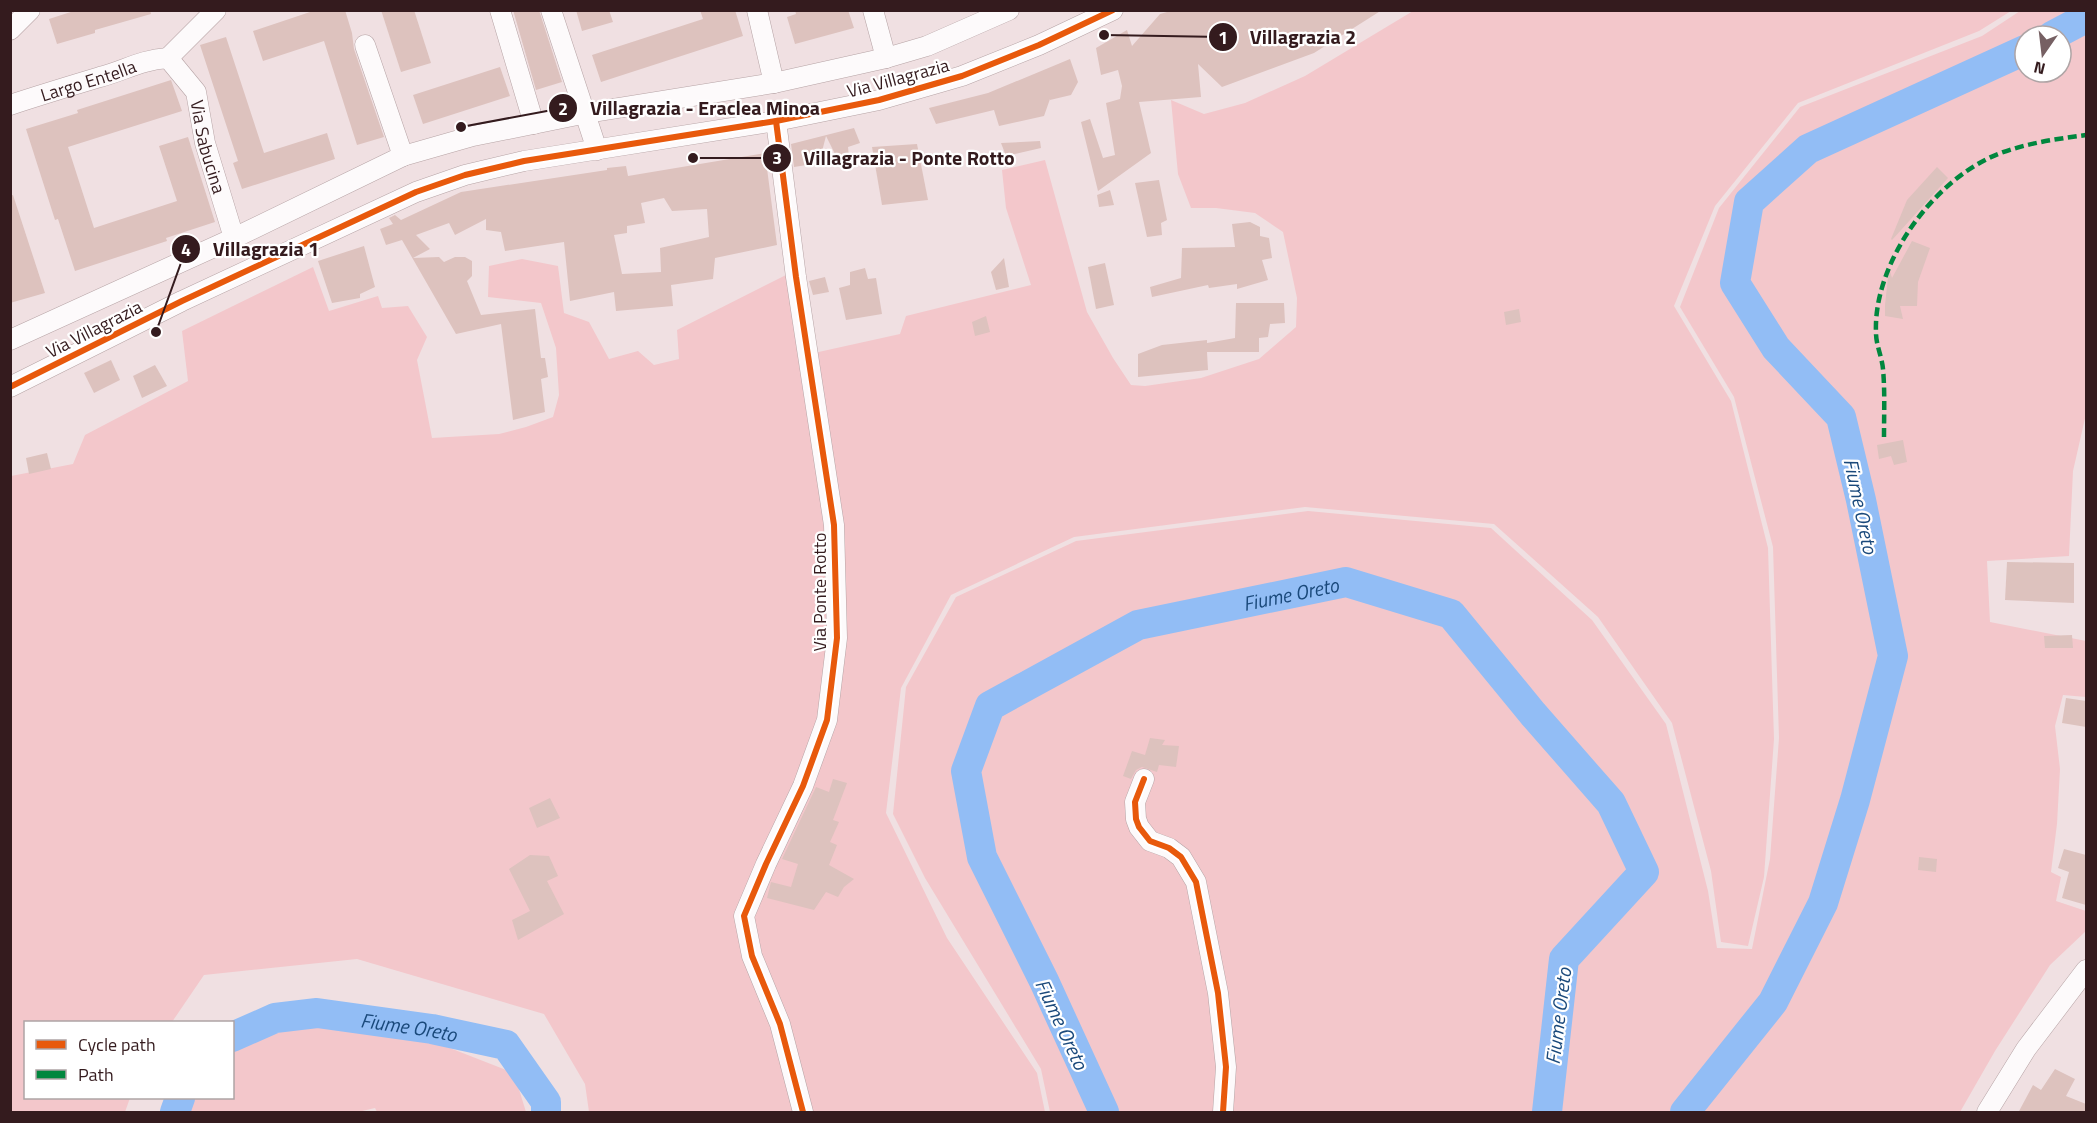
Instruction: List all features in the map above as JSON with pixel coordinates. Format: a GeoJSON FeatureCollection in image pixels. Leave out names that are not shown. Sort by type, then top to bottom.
{"type":"FeatureCollection","features":[{"type":"Feature","properties":{"kind":"street"},"geometry":{"type":"LineString","coordinates":[[10,30],[30,10]]}},
{"type":"Feature","properties":{"kind":"street"},"geometry":{"type":"LineString","coordinates":[[168,58],[216,10]]}},
{"type":"Feature","properties":{"kind":"street"},"geometry":{"type":"LineString","coordinates":[[500,10],[534,123]]}},
{"type":"Feature","properties":{"kind":"street"},"geometry":{"type":"LineString","coordinates":[[552,10],[587,113],[597,150]]}},
{"type":"Feature","properties":{"kind":"street"},"geometry":{"type":"LineString","coordinates":[[757,10],[774,82]]}},
{"type":"Feature","properties":{"kind":"street"},"geometry":{"type":"LineString","coordinates":[[873,10],[886,58]]}},
{"type":"Feature","properties":{"kind":"street","name":"Via Villagrazia"},"geometry":{"type":"LineString","coordinates":[[10,340],[234,238],[403,156],[472,136],[534,123],[774,82],[886,58],[927,46],[1009,10]]}},
{"type":"Feature","properties":{"kind":"street","name":"Via Villagrazia"},"geometry":{"type":"LineString","coordinates":[[10,387],[182,301],[416,192],[465,175],[512,164],[776,121],[879,100],[962,76],[1039,45],[1113,10]]}},
{"type":"Feature","properties":{"kind":"street"},"geometry":{"type":"LineString","coordinates":[[365,45],[403,156]]}},
{"type":"Feature","properties":{"kind":"street","name":"Largo Entella"},"geometry":{"type":"LineString","coordinates":[[10,105],[103,77],[147,59],[168,58]]}},
{"type":"Feature","properties":{"kind":"street","name":"Via Sabucina"},"geometry":{"type":"LineString","coordinates":[[168,58],[196,92],[205,143],[234,238]]}},
{"type":"Feature","properties":{"kind":"street","name":"Via Ponte Rotto"},"geometry":{"type":"LineString","coordinates":[[776,121],[796,277],[834,525],[837,638],[827,720],[803,786],[744,916],[752,956],[780,1024],[803,1113]]}},
{"type":"Feature","properties":{"kind":"street"},"geometry":{"type":"LineString","coordinates":[[1144,779],[1135,802],[1139,827],[1150,840],[1181,857],[1196,882],[1218,993],[1226,1067],[1223,1113]]}},
{"type":"Feature","properties":{"kind":"street"},"geometry":{"type":"LineString","coordinates":[[1987,1113],[2026,1049],[2086,970]]}},
{"type":"Feature","properties":{"kind":"shaded area"},"geometry":{"type":"Polygon","coordinates":[[[1413,11],[2011,11],[1979,31],[1798,103],[1715,206],[1674,306],[1731,401],[1768,548],[1774,739],[1764,877],[1748,946],[1721,942],[1711,871],[1672,723],[1598,617],[1494,524],[1305,507],[1074,537],[951,595],[901,688],[886,813],[947,938],[1037,1073],[1045,1112],[589,1112],[585,1084],[544,1014],[357,959],[204,975],[173,1021],[24,1021],[24,1099],[130,1099],[125,1112],[11,1112],[11,476],[73,464],[85,435],[188,381],[182,331],[313,267],[329,311],[378,296],[382,308],[408,306],[427,337],[417,360],[432,438],[499,434],[553,417],[559,395],[556,348],[541,303],[488,297],[489,266],[522,259],[558,266],[564,313],[589,322],[609,359],[638,351],[654,365],[679,359],[677,330],[788,274],[814,353],[900,334],[906,316],[1031,285],[1006,208],[1002,170],[1045,160],[1087,312],[1131,385],[1145,386],[1201,378],[1259,359],[1296,327],[1297,298],[1283,232],[1255,213],[1216,208],[1191,208],[1178,174],[1171,100],[1204,114],[1245,103],[1305,76],[1413,11]]]}},
{"type":"Feature","properties":{"kind":"shaded area"},"geometry":{"type":"Polygon","coordinates":[[[2020,11],[2086,11],[2086,414],[2073,471],[2069,556],[1987,561],[1990,622],[2086,641],[2086,697],[2063,695],[2055,726],[2060,769],[2051,872],[2061,877],[2056,901],[2086,911],[2086,931],[2050,965],[1995,1051],[1960,1112],[1050,1112],[1041,1069],[925,878],[893,814],[906,687],[956,597],[1076,541],[1308,511],[1491,528],[1592,620],[1666,724],[1708,891],[1717,948],[1752,949],[1770,859],[1779,738],[1773,547],[1734,397],[1680,307],[1719,208],[1800,107],[1982,36],[2020,11]]]}},
{"type":"Feature","properties":{"kind":"shaded area"},"geometry":{"type":"Polygon","coordinates":[[[296,1027],[358,1029],[437,1043],[514,1073],[526,1112],[377,1112],[375,1108],[358,1112],[185,1112],[190,1099],[234,1099],[234,1047],[296,1027]]]}},
{"type":"Feature","properties":{"kind":"building"},"geometry":{"type":"Polygon","coordinates":[[[77,10],[150,10],[151,14],[57,44],[49,19],[77,10]]]}},
{"type":"Feature","properties":{"kind":"building"},"geometry":{"type":"Polygon","coordinates":[[[316,10],[345,10],[354,49],[384,137],[357,145],[324,41],[263,61],[253,31],[316,10]]]}},
{"type":"Feature","properties":{"kind":"building"},"geometry":{"type":"Polygon","coordinates":[[[381,10],[414,10],[431,63],[401,72],[381,10]]]}},
{"type":"Feature","properties":{"kind":"building"},"geometry":{"type":"Polygon","coordinates":[[[513,10],[539,10],[562,82],[536,90],[513,10]]]}},
{"type":"Feature","properties":{"kind":"building"},"geometry":{"type":"Polygon","coordinates":[[[576,10],[609,10],[613,22],[582,31],[576,10]]]}},
{"type":"Feature","properties":{"kind":"building"},"geometry":{"type":"Polygon","coordinates":[[[700,10],[735,10],[743,36],[601,82],[592,55],[703,19],[700,10]]]}},
{"type":"Feature","properties":{"kind":"building"},"geometry":{"type":"Polygon","coordinates":[[[795,10],[848,10],[854,28],[795,44],[787,17],[796,14],[795,10]]]}},
{"type":"Feature","properties":{"kind":"building"},"geometry":{"type":"Polygon","coordinates":[[[1174,10],[1382,10],[1314,53],[1222,87],[1198,64],[1201,97],[1139,102],[1151,153],[1098,191],[1081,122],[1090,119],[1103,158],[1115,155],[1106,103],[1120,99],[1122,86],[1118,70],[1101,75],[1096,48],[1127,30],[1132,46],[1160,14],[1174,10]]]}},
{"type":"Feature","properties":{"kind":"building"},"geometry":{"type":"Polygon","coordinates":[[[226,37],[264,153],[327,133],[335,159],[242,189],[233,163],[238,161],[200,45],[226,37]]]}},
{"type":"Feature","properties":{"kind":"building"},"geometry":{"type":"Polygon","coordinates":[[[1070,59],[1078,82],[1071,95],[1050,99],[1044,116],[999,126],[994,110],[936,124],[929,108],[988,93],[1070,59]]]}},
{"type":"Feature","properties":{"kind":"building"},"geometry":{"type":"Polygon","coordinates":[[[500,67],[510,96],[423,124],[413,95],[500,67]]]}},
{"type":"Feature","properties":{"kind":"building"},"geometry":{"type":"Polygon","coordinates":[[[171,80],[182,111],[68,147],[94,228],[177,201],[159,146],[188,137],[215,222],[166,238],[167,241],[75,271],[58,219],[55,220],[26,129],[171,80]]]}},
{"type":"Feature","properties":{"kind":"building"},"geometry":{"type":"Polygon","coordinates":[[[854,128],[860,143],[848,147],[849,157],[837,158],[826,136],[819,163],[794,167],[791,144],[854,128]]]}},
{"type":"Feature","properties":{"kind":"building"},"geometry":{"type":"Polygon","coordinates":[[[1040,141],[1041,148],[1006,156],[1001,143],[1040,141]]]}},
{"type":"Feature","properties":{"kind":"building"},"geometry":{"type":"Polygon","coordinates":[[[917,144],[928,200],[882,205],[872,147],[917,144]]]}},
{"type":"Feature","properties":{"kind":"building"},"geometry":{"type":"Polygon","coordinates":[[[765,153],[777,245],[715,258],[713,279],[671,285],[673,306],[616,311],[614,292],[570,301],[564,242],[505,251],[501,232],[486,230],[486,219],[455,235],[449,223],[416,235],[430,249],[413,258],[439,257],[444,262],[455,257],[465,257],[472,261],[472,276],[467,281],[481,315],[535,309],[541,358],[545,358],[548,377],[541,379],[545,412],[513,420],[501,324],[456,334],[402,240],[386,245],[380,229],[393,224],[389,218],[395,215],[401,220],[461,192],[626,166],[628,176],[765,153]],[[664,198],[641,203],[645,223],[627,226],[627,233],[614,235],[622,274],[661,272],[660,248],[709,237],[707,209],[672,211],[664,198]]]}},
{"type":"Feature","properties":{"kind":"building"},"geometry":{"type":"Polygon","coordinates":[[[1937,167],[1948,178],[1892,240],[1907,200],[1937,167]]]}},
{"type":"Feature","properties":{"kind":"building"},"geometry":{"type":"Polygon","coordinates":[[[1159,180],[1167,220],[1161,223],[1162,235],[1147,237],[1135,183],[1159,180]]]}},
{"type":"Feature","properties":{"kind":"building"},"geometry":{"type":"Polygon","coordinates":[[[1110,190],[1114,205],[1099,207],[1097,195],[1110,190]]]}},
{"type":"Feature","properties":{"kind":"building"},"geometry":{"type":"Polygon","coordinates":[[[13,195],[45,293],[10,303],[10,196],[13,195]]]}},
{"type":"Feature","properties":{"kind":"building"},"geometry":{"type":"Polygon","coordinates":[[[1250,222],[1260,227],[1260,236],[1269,238],[1272,258],[1262,260],[1268,280],[1237,289],[1237,284],[1209,288],[1208,285],[1152,297],[1150,287],[1181,278],[1182,248],[1235,247],[1232,224],[1250,222]]]}},
{"type":"Feature","properties":{"kind":"building"},"geometry":{"type":"Polygon","coordinates":[[[1912,241],[1930,248],[1918,282],[1917,306],[1900,306],[1903,319],[1885,316],[1889,268],[1892,278],[1912,241]]]}},
{"type":"Feature","properties":{"kind":"building"},"geometry":{"type":"Polygon","coordinates":[[[364,246],[375,287],[360,294],[360,298],[332,303],[318,261],[364,246]]]}},
{"type":"Feature","properties":{"kind":"building"},"geometry":{"type":"Polygon","coordinates":[[[1004,258],[1009,287],[996,290],[991,272],[1004,258]]]}},
{"type":"Feature","properties":{"kind":"building"},"geometry":{"type":"Polygon","coordinates":[[[1105,263],[1114,305],[1096,309],[1088,267],[1105,263]]]}},
{"type":"Feature","properties":{"kind":"building"},"geometry":{"type":"Polygon","coordinates":[[[865,268],[868,279],[876,278],[882,314],[846,320],[839,288],[850,285],[850,272],[865,268]]]}},
{"type":"Feature","properties":{"kind":"building"},"geometry":{"type":"Polygon","coordinates":[[[825,277],[829,292],[813,295],[809,281],[825,277]]]}},
{"type":"Feature","properties":{"kind":"building"},"geometry":{"type":"Polygon","coordinates":[[[1236,303],[1284,303],[1285,323],[1270,324],[1268,337],[1259,338],[1259,352],[1207,352],[1208,370],[1138,377],[1138,354],[1162,345],[1207,340],[1207,343],[1235,338],[1236,303]]]}},
{"type":"Feature","properties":{"kind":"building"},"geometry":{"type":"Polygon","coordinates":[[[1519,309],[1521,322],[1506,325],[1504,312],[1519,309]]]}},
{"type":"Feature","properties":{"kind":"building"},"geometry":{"type":"Polygon","coordinates":[[[986,316],[990,332],[975,336],[972,322],[986,316]]]}},
{"type":"Feature","properties":{"kind":"building"},"geometry":{"type":"Polygon","coordinates":[[[111,360],[120,380],[94,393],[84,373],[111,360]]]}},
{"type":"Feature","properties":{"kind":"building"},"geometry":{"type":"Polygon","coordinates":[[[155,365],[167,386],[142,398],[133,376],[155,365]]]}},
{"type":"Feature","properties":{"kind":"building"},"geometry":{"type":"Polygon","coordinates":[[[1903,440],[1907,462],[1894,465],[1891,456],[1879,459],[1877,445],[1903,440]]]}},
{"type":"Feature","properties":{"kind":"building"},"geometry":{"type":"Polygon","coordinates":[[[47,453],[51,469],[29,474],[26,458],[47,453]]]}},
{"type":"Feature","properties":{"kind":"building"},"geometry":{"type":"Polygon","coordinates":[[[2007,562],[2074,563],[2074,603],[2005,600],[2007,562]]]}},
{"type":"Feature","properties":{"kind":"building"},"geometry":{"type":"Polygon","coordinates":[[[2072,635],[2073,648],[2045,648],[2044,636],[2072,635]]]}},
{"type":"Feature","properties":{"kind":"building"},"geometry":{"type":"Polygon","coordinates":[[[2066,698],[2086,701],[2086,727],[2062,723],[2066,698]]]}},
{"type":"Feature","properties":{"kind":"building"},"geometry":{"type":"Polygon","coordinates":[[[1150,738],[1165,740],[1162,745],[1179,746],[1176,767],[1159,765],[1157,772],[1142,767],[1136,770],[1131,779],[1123,776],[1132,751],[1145,755],[1150,738]]]}},
{"type":"Feature","properties":{"kind":"building"},"geometry":{"type":"Polygon","coordinates":[[[833,779],[847,783],[833,820],[839,822],[830,842],[837,845],[829,865],[854,879],[844,887],[838,897],[826,892],[814,910],[767,898],[771,882],[791,887],[798,864],[782,859],[816,787],[829,792],[833,779]]]}},
{"type":"Feature","properties":{"kind":"building"},"geometry":{"type":"Polygon","coordinates":[[[550,798],[560,818],[537,828],[529,808],[550,798]]]}},
{"type":"Feature","properties":{"kind":"building"},"geometry":{"type":"Polygon","coordinates":[[[2064,849],[2086,855],[2086,905],[2062,898],[2069,872],[2058,868],[2064,849]]]}},
{"type":"Feature","properties":{"kind":"building"},"geometry":{"type":"Polygon","coordinates":[[[530,855],[549,856],[558,876],[547,881],[564,914],[518,940],[512,920],[530,911],[509,869],[530,855]]]}},
{"type":"Feature","properties":{"kind":"building"},"geometry":{"type":"Polygon","coordinates":[[[1919,857],[1937,859],[1936,872],[1918,870],[1919,857]]]}},
{"type":"Feature","properties":{"kind":"building"},"geometry":{"type":"Polygon","coordinates":[[[2055,1069],[2075,1079],[2066,1096],[2086,1104],[2086,1113],[2018,1113],[2033,1085],[2041,1090],[2055,1069]]]}},
{"type":"Feature","properties":{"kind":"waterway","name":"Fiume Oreto"},"geometry":{"type":"LineString","coordinates":[[2073,25],[2086,18]]}},
{"type":"Feature","properties":{"kind":"waterway","name":"Fiume Oreto"},"geometry":{"type":"LineString","coordinates":[[1685,1112],[1773,1002],[1823,903],[1855,800],[1893,656],[1861,500],[1841,417],[1776,348],[1735,283],[1749,202],[1808,149],[2013,55]]}},
{"type":"Feature","properties":{"kind":"waterway","name":"Fiume Oreto"},"geometry":{"type":"LineString","coordinates":[[1104,1112],[1044,981],[982,857],[966,771],[990,706],[1138,625],[1346,582],[1451,614],[1533,714],[1611,803],[1644,872],[1564,959],[1547,1112]]}},
{"type":"Feature","properties":{"kind":"waterway","name":"Fiume Oreto"},"geometry":{"type":"LineString","coordinates":[[234,1036],[275,1018],[317,1013],[432,1029],[506,1045],[546,1102],[546,1112]]}},
{"type":"Feature","properties":{"kind":"waterway","name":"Fiume Oreto"},"geometry":{"type":"LineString","coordinates":[[175,1112],[180,1099]]}},
{"type":"Feature","properties":{"kind":"marked path"},"geometry":{"type":"LineString","coordinates":[[1884,437],[1883,369],[1876,333],[1878,306],[1885,279],[1896,252],[1912,227],[1951,183],[1974,166],[1998,154],[2020,147],[2086,135]]}},
{"type":"Feature","properties":{"kind":"cycle path"},"geometry":{"type":"LineString","coordinates":[[10,387],[182,301],[416,192],[465,175],[524,161],[776,121],[879,100],[962,76],[1039,45],[1113,10]]}},
{"type":"Feature","properties":{"kind":"cycle path"},"geometry":{"type":"LineString","coordinates":[[776,121],[796,277],[834,525],[837,638],[827,720],[803,786],[744,916],[752,956],[780,1024],[803,1112]]}},
{"type":"Feature","properties":{"kind":"cycle path"},"geometry":{"type":"LineString","coordinates":[[1144,779],[1135,802],[1139,827],[1150,841],[1169,848],[1181,857],[1196,882],[1218,993],[1226,1067],[1223,1112]]}},
{"type":"Feature","properties":{"kind":"place","name":"Villagrazia 2"},"geometry":{"type":"Point","coordinates":[1104,35]}},
{"type":"Feature","properties":{"kind":"place","name":"Villagrazia - Eraclea Minoa"},"geometry":{"type":"Point","coordinates":[461,127]}},
{"type":"Feature","properties":{"kind":"place","name":"Villagrazia - Ponte Rotto"},"geometry":{"type":"Point","coordinates":[693,158]}},
{"type":"Feature","properties":{"kind":"place","name":"Villagrazia 1"},"geometry":{"type":"Point","coordinates":[156,332]}}]}
